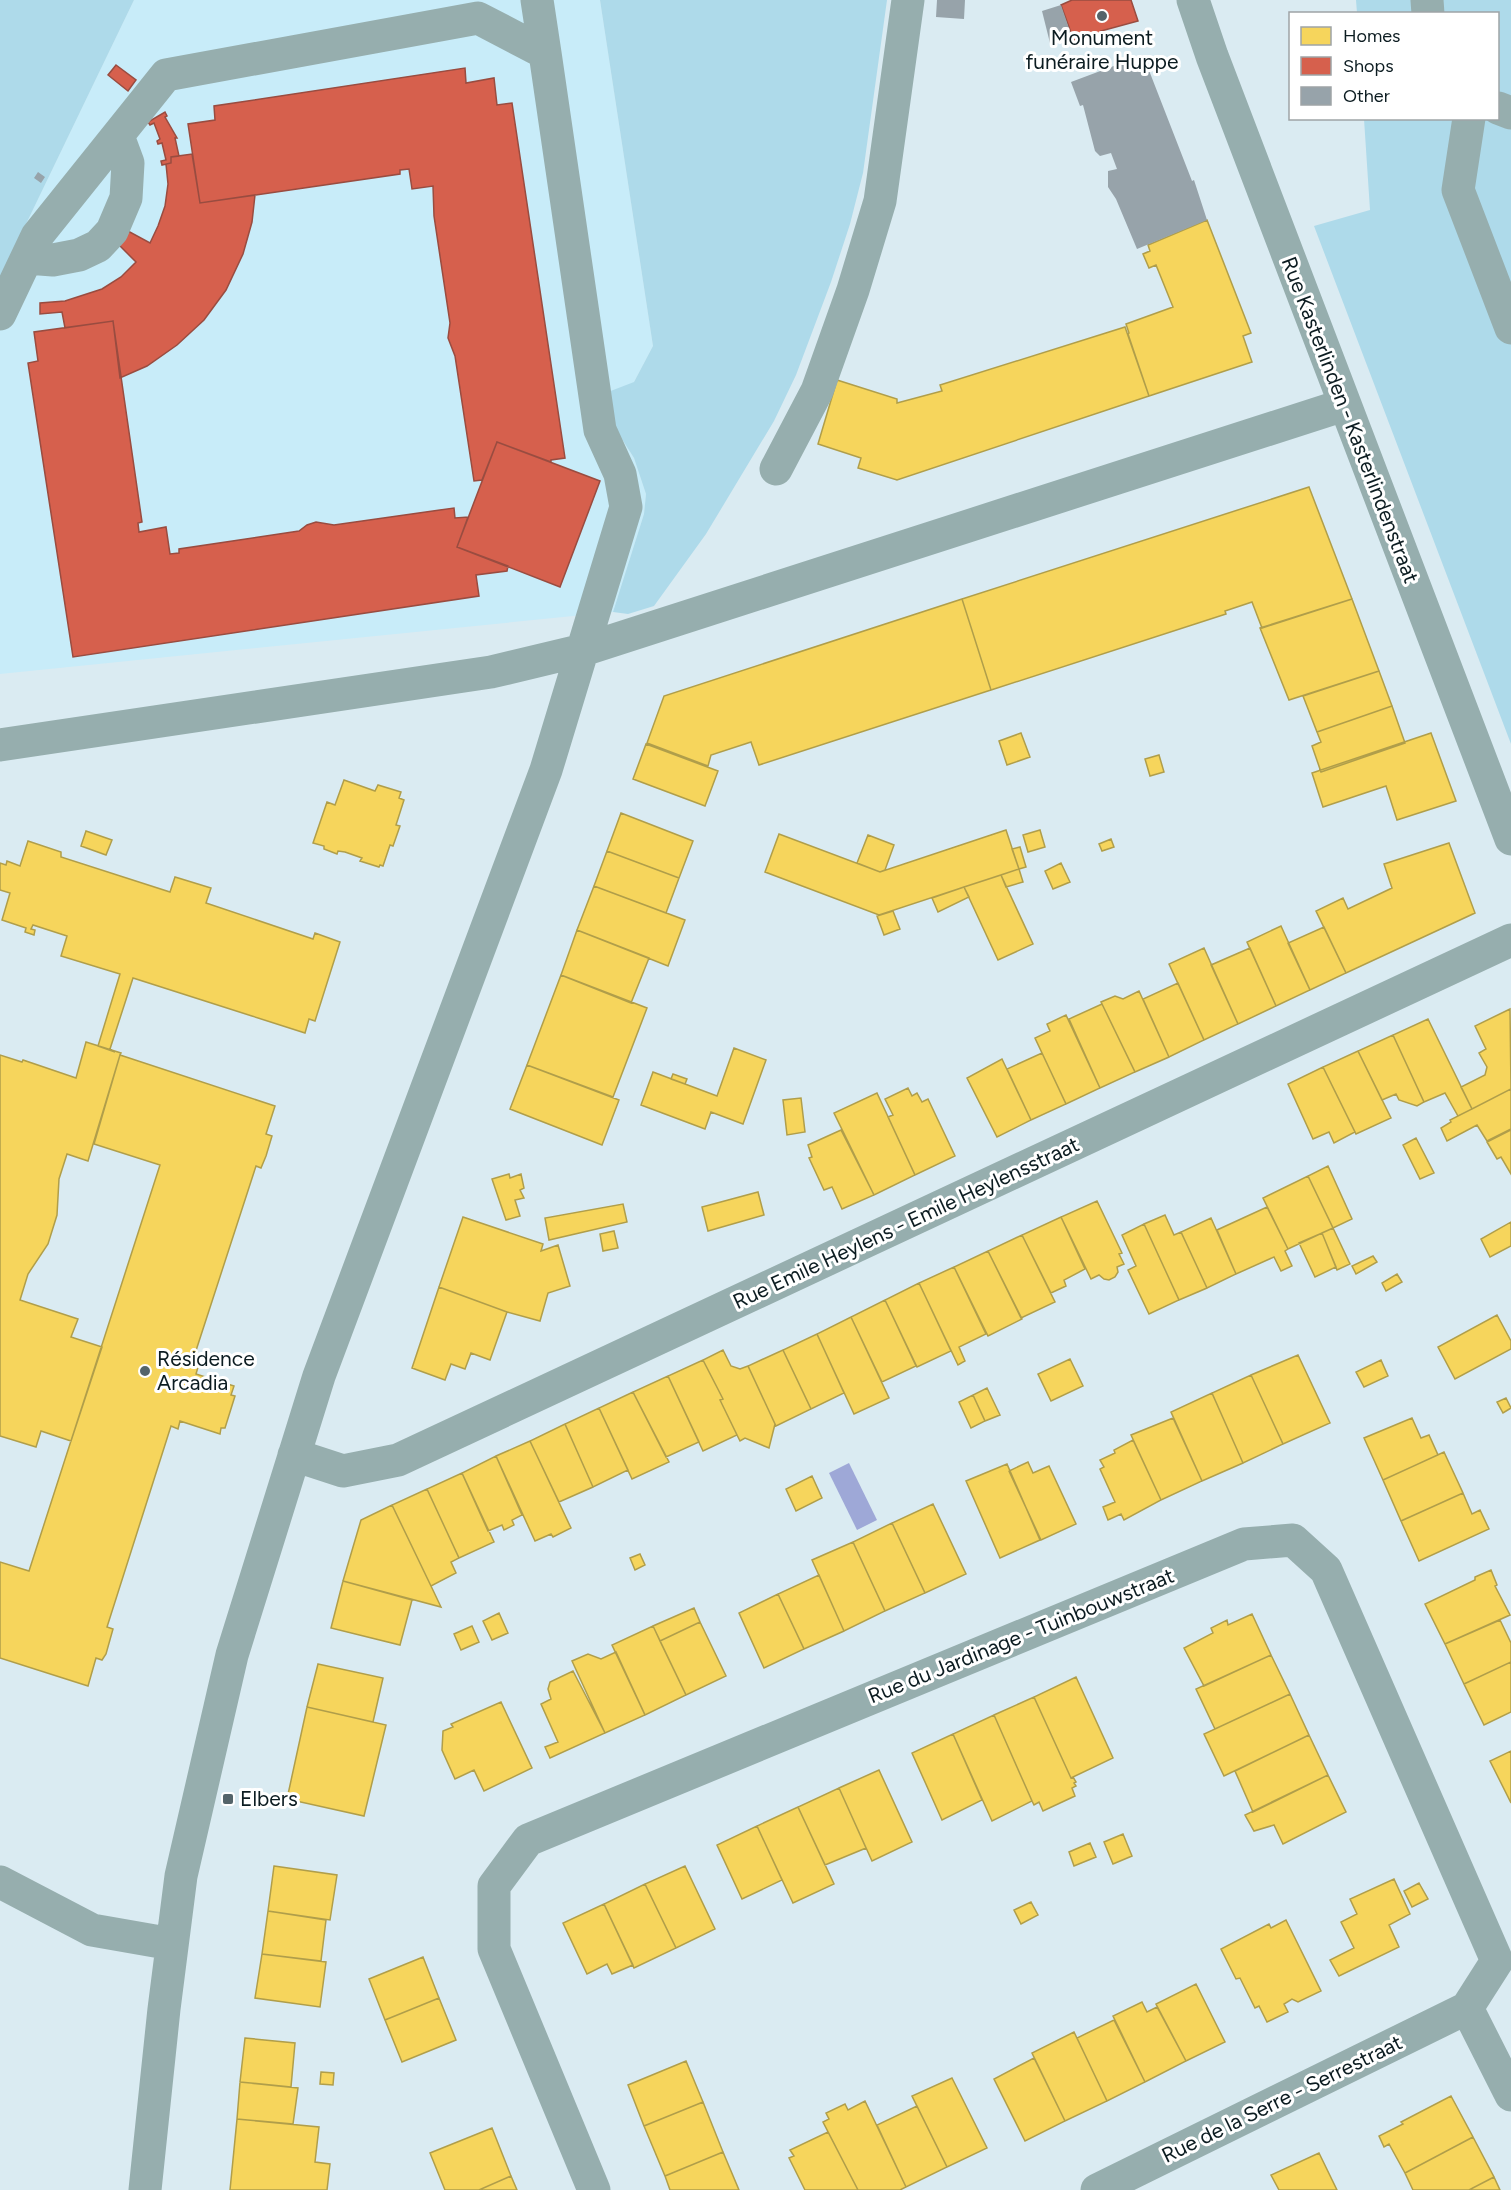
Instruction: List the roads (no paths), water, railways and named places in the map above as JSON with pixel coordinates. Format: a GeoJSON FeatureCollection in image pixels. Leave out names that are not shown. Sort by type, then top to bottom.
{"type":"FeatureCollection","features":[{"type":"Feature","properties":{"kind":"street"},"geometry":{"type":"LineString","coordinates":[[145,2190],[172,1944],[186,1851],[232,1655],[319,1376],[546,770],[626,507],[620,474],[600,430],[537,0]]}},
{"type":"Feature","properties":{"kind":"street"},"geometry":{"type":"LineString","coordinates":[[776,469],[817,391],[853,290],[880,201],[908,0]]}},
{"type":"Feature","properties":{"kind":"street","name":"Rue Kasterlinden - Kasterlindenstraat"},"geometry":{"type":"LineString","coordinates":[[1193,0],[1344,405],[1511,838]]}},
{"type":"Feature","properties":{"kind":"street"},"geometry":{"type":"LineString","coordinates":[[0,314],[37,236],[166,75],[478,18],[545,53]]}},
{"type":"Feature","properties":{"kind":"street"},"geometry":{"type":"LineString","coordinates":[[1469,120],[1458,190],[1511,328]]}},
{"type":"Feature","properties":{"kind":"street"},"geometry":{"type":"LineString","coordinates":[[27,258],[53,260],[79,255],[98,246],[112,231],[126,198],[128,163],[118,136]]}},
{"type":"Feature","properties":{"kind":"street"},"geometry":{"type":"LineString","coordinates":[[0,745],[491,672],[583,650],[1344,405]]}},
{"type":"Feature","properties":{"kind":"street","name":"Rue Emile Heylens - Emile Heylensstraat"},"geometry":{"type":"LineString","coordinates":[[294,1455],[343,1471],[398,1460],[1511,940]]}},
{"type":"Feature","properties":{"kind":"street","name":"Rue du Jardinage - Tuinbouwstraat"},"geometry":{"type":"LineString","coordinates":[[594,2190],[494,1949],[494,1886],[528,1840],[1244,1544],[1293,1540],[1326,1570],[1497,1960],[1467,2008]]}},
{"type":"Feature","properties":{"kind":"street"},"geometry":{"type":"LineString","coordinates":[[0,1882],[92,1930],[172,1944]]}},
{"type":"Feature","properties":{"kind":"street"},"geometry":{"type":"LineString","coordinates":[[1467,2008],[1511,2095]]}},
{"type":"Feature","properties":{"kind":"street","name":"Rue de la Serre - Serrestraat"},"geometry":{"type":"LineString","coordinates":[[1097,2190],[1467,2008]]}},
{"type":"Feature","properties":{"kind":"place","name":"Monument funéraire Huppe"},"geometry":{"type":"Point","coordinates":[1102,16]}},
{"type":"Feature","properties":{"kind":"place","name":"Résidence Arcadia"},"geometry":{"type":"Point","coordinates":[145,1371]}},
{"type":"Feature","properties":{"kind":"place","name":"Elbers"},"geometry":{"type":"Point","coordinates":[228,1799]}}]}
